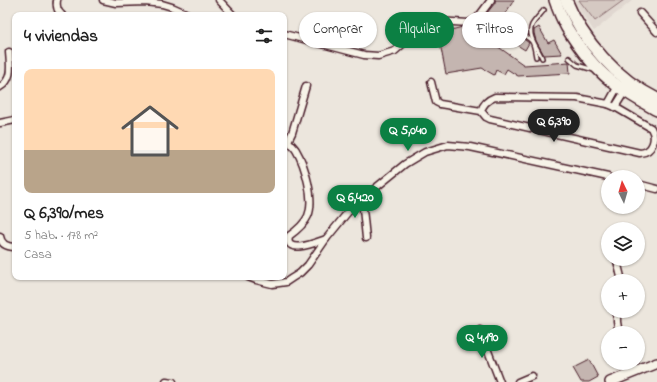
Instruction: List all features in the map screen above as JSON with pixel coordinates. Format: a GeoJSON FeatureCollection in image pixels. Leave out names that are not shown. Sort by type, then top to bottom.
{"type":"FeatureCollection","features":[{"type":"Feature","properties":{"kind":"highway"},"geometry":{"type":"LineString","coordinates":[[555,0],[566,27],[587,56],[609,79],[622,89],[657,110]]}},
{"type":"Feature","properties":{"kind":"highway"},"geometry":{"type":"LineString","coordinates":[[566,0],[584,34],[600,54],[624,77],[648,95],[657,99]]}},
{"type":"Feature","properties":{"kind":"main road"},"geometry":{"type":"LineString","coordinates":[[610,382],[657,362]]}},
{"type":"Feature","properties":{"kind":"street"},"geometry":{"type":"LineString","coordinates":[[57,0],[56,6],[59,12]]}},
{"type":"Feature","properties":{"kind":"street"},"geometry":{"type":"LineString","coordinates":[[103,0],[116,3],[145,2],[162,4],[183,12]]}},
{"type":"Feature","properties":{"kind":"street"},"geometry":{"type":"LineString","coordinates":[[219,0],[230,12]]}},
{"type":"Feature","properties":{"kind":"street"},"geometry":{"type":"LineString","coordinates":[[287,35],[364,55],[378,56],[395,51],[423,26],[431,22],[468,23],[476,20],[491,0]]}},
{"type":"Feature","properties":{"kind":"street"},"geometry":{"type":"LineString","coordinates":[[640,13],[657,32]]}},
{"type":"Feature","properties":{"kind":"street"},"geometry":{"type":"LineString","coordinates":[[0,87],[6,83],[9,78],[9,52]]}},
{"type":"Feature","properties":{"kind":"street"},"geometry":{"type":"LineString","coordinates":[[431,82],[436,102],[481,111],[490,119],[640,154],[649,151],[654,142],[653,131],[650,128],[615,107],[608,104],[577,98],[495,97],[486,102],[482,106],[481,111]]}},
{"type":"Feature","properties":{"kind":"street"},"geometry":{"type":"LineString","coordinates":[[287,139],[292,133],[306,86]]}},
{"type":"Feature","properties":{"kind":"street"},"geometry":{"type":"LineString","coordinates":[[608,104],[622,89]]}},
{"type":"Feature","properties":{"kind":"street"},"geometry":{"type":"LineString","coordinates":[[615,107],[622,89]]}},
{"type":"Feature","properties":{"kind":"street"},"geometry":{"type":"LineString","coordinates":[[0,123],[12,121]]}},
{"type":"Feature","properties":{"kind":"street"},"geometry":{"type":"LineString","coordinates":[[287,141],[296,150],[303,167],[311,205],[306,221],[296,232],[289,236],[289,244],[292,246],[300,246],[326,239]]}},
{"type":"Feature","properties":{"kind":"street"},"geometry":{"type":"LineString","coordinates":[[256,280],[272,284],[286,282],[300,273],[308,265],[326,239],[348,212],[362,199],[405,164],[425,152],[448,145],[470,147],[601,175]]}},
{"type":"Feature","properties":{"kind":"street"},"geometry":{"type":"LineString","coordinates":[[645,186],[657,189]]}},
{"type":"Feature","properties":{"kind":"street"},"geometry":{"type":"LineString","coordinates":[[362,199],[366,238]]}},
{"type":"Feature","properties":{"kind":"street"},"geometry":{"type":"LineString","coordinates":[[0,236],[3,243],[12,247]]}},
{"type":"Feature","properties":{"kind":"street"},"geometry":{"type":"LineString","coordinates":[[480,330],[500,382]]}},
{"type":"Feature","properties":{"kind":"street"},"geometry":{"type":"LineString","coordinates":[[518,382],[532,376]]}},
{"type":"Feature","properties":{"kind":"street"},"geometry":{"type":"LineString","coordinates":[[166,381],[174,382]]}},
{"type":"Feature","properties":{"kind":"lane"},"geometry":{"type":"LineString","coordinates":[[542,58],[530,34],[530,30],[544,10]]}},
{"type":"Feature","properties":{"kind":"lane"},"geometry":{"type":"LineString","coordinates":[[528,38],[534,46],[536,57]]}},
{"type":"Feature","properties":{"kind":"lane"},"geometry":{"type":"LineString","coordinates":[[569,58],[577,65],[604,73]]}},
{"type":"Feature","properties":{"kind":"shaded area"},"geometry":{"type":"Polygon","coordinates":[[[575,0],[633,0],[594,31],[582,14],[575,0]]]}},
{"type":"Feature","properties":{"kind":"shaded area"},"geometry":{"type":"Polygon","coordinates":[[[579,0],[624,0],[595,21],[579,0]]]}},
{"type":"Feature","properties":{"kind":"building"},"geometry":{"type":"Polygon","coordinates":[[[495,0],[514,0],[506,12],[488,12],[495,3],[495,0]]]}},
{"type":"Feature","properties":{"kind":"building"},"geometry":{"type":"Polygon","coordinates":[[[462,27],[462,48],[500,48],[524,65],[569,62],[570,73],[518,76],[507,69],[504,74],[496,70],[494,75],[482,68],[446,74],[441,48],[454,48],[454,29],[462,27]]]}},
{"type":"Feature","properties":{"kind":"building"},"geometry":{"type":"Polygon","coordinates":[[[539,27],[548,43],[554,40],[562,54],[544,55],[536,41],[534,33],[534,30],[539,27]]]}},
{"type":"Feature","properties":{"kind":"building"},"geometry":{"type":"Polygon","coordinates":[[[589,360],[598,377],[589,382],[581,382],[573,368],[589,360]]]}}]}
